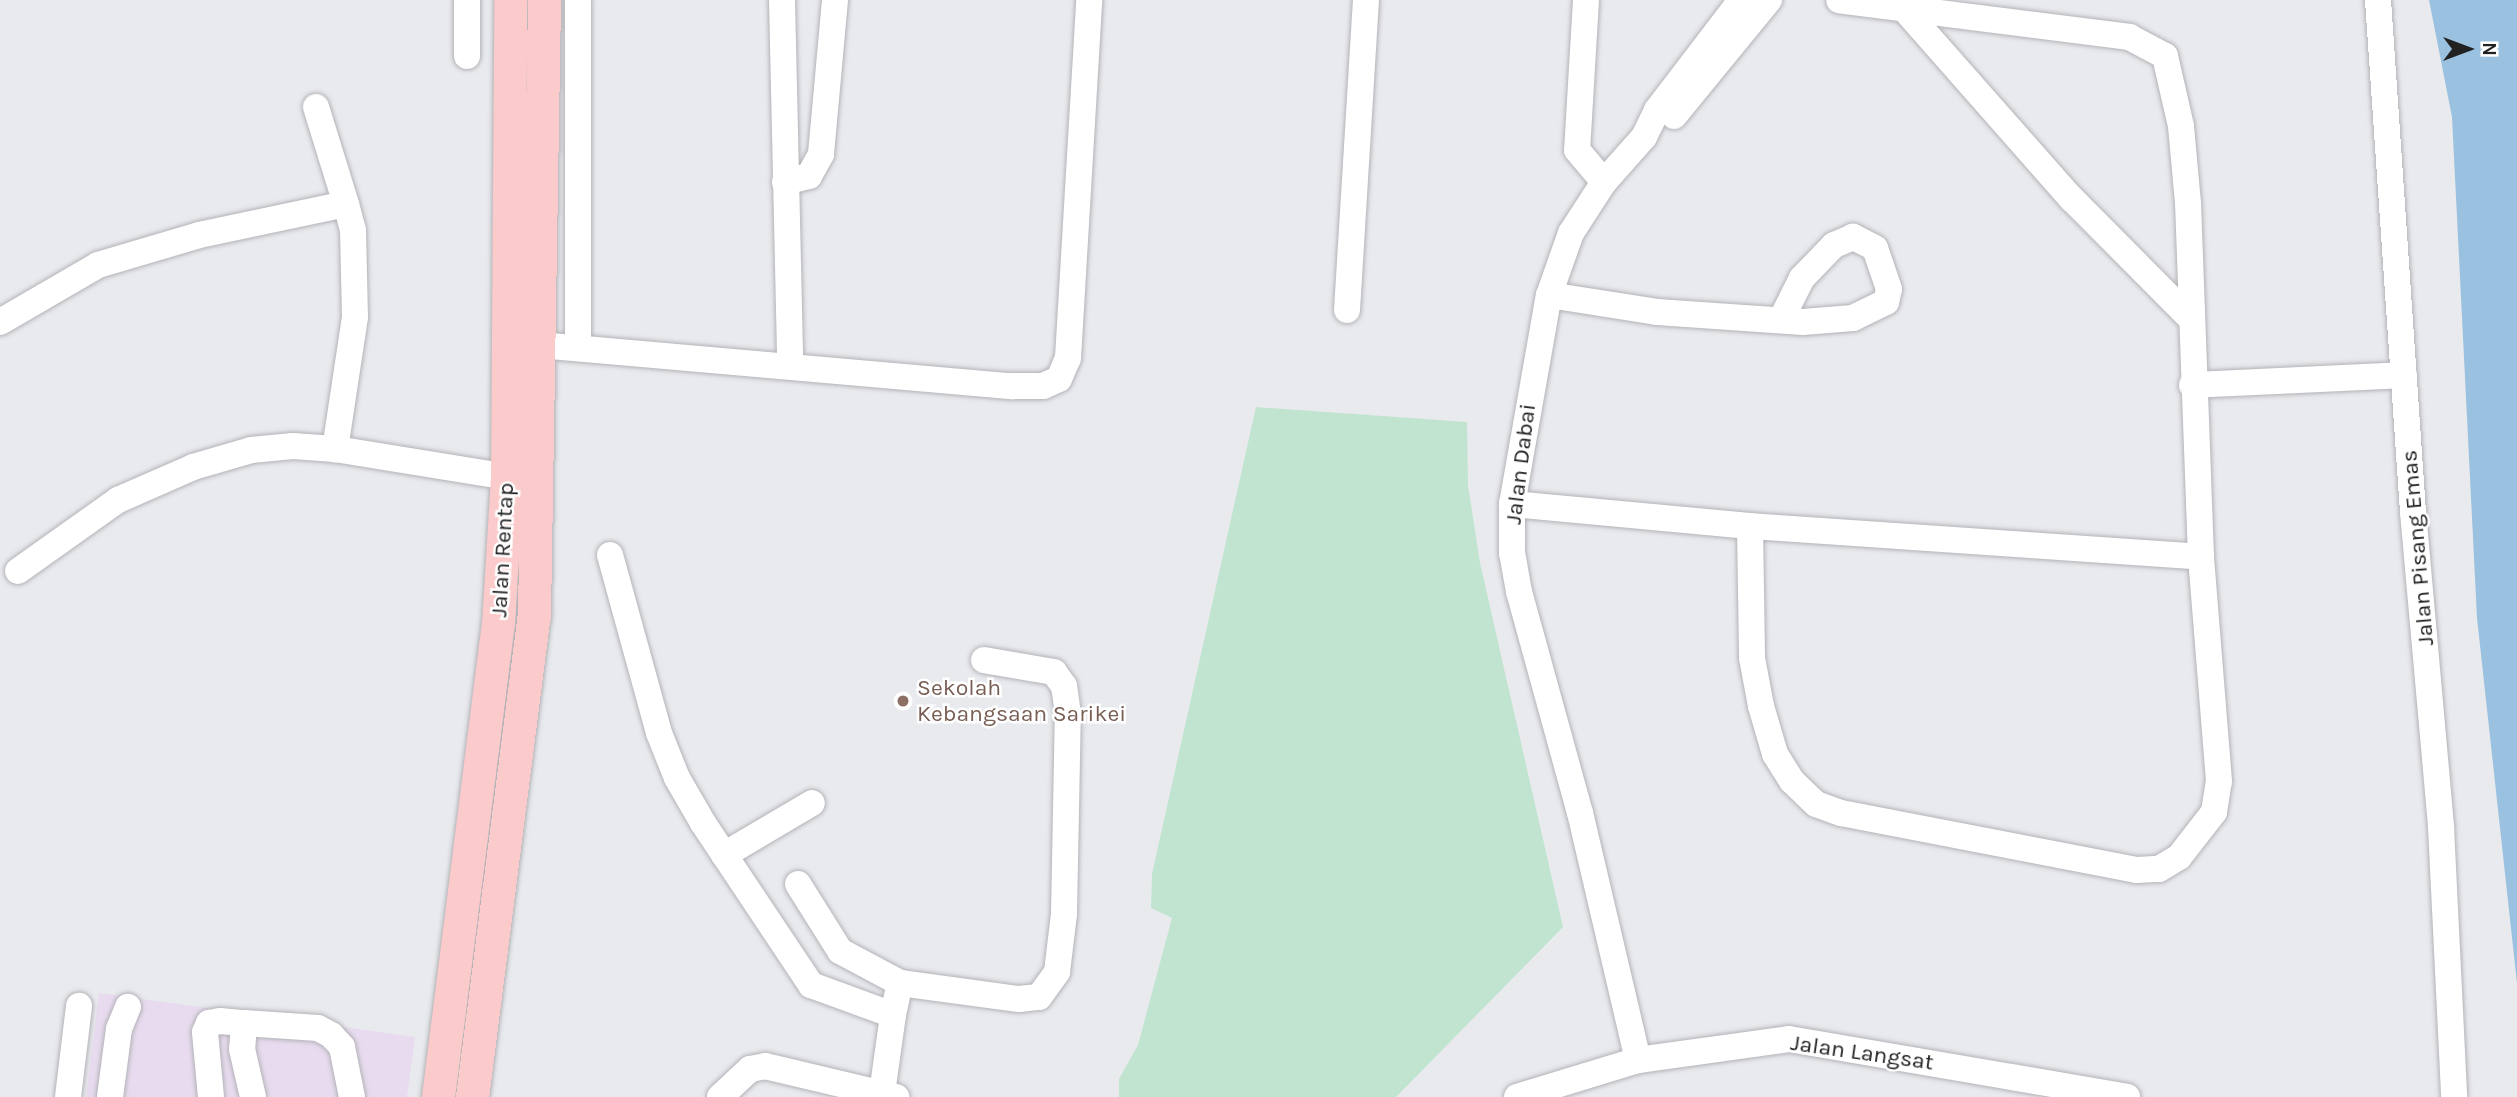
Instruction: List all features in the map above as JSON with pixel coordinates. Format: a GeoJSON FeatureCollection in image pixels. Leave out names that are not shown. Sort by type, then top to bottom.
{"type":"FeatureCollection","features":[{"type":"Feature","properties":{"kind":"main road","name":"Jalan Rentap"},"geometry":{"type":"LineString","coordinates":[[438,1097],[484,755],[507,477],[510,0]]}},
{"type":"Feature","properties":{"kind":"main road","name":"Jalan Rentap"},"geometry":{"type":"LineString","coordinates":[[472,1097],[534,616],[544,0]]}},
{"type":"Feature","properties":{"kind":"street"},"geometry":{"type":"LineString","coordinates":[[467,0],[467,55]]}},
{"type":"Feature","properties":{"kind":"street"},"geometry":{"type":"LineString","coordinates":[[578,0],[578,348]]}},
{"type":"Feature","properties":{"kind":"street"},"geometry":{"type":"LineString","coordinates":[[782,0],[790,366]]}},
{"type":"Feature","properties":{"kind":"street"},"geometry":{"type":"LineString","coordinates":[[785,181],[809,176],[821,155],[835,0]]}},
{"type":"Feature","properties":{"kind":"street"},"geometry":{"type":"LineString","coordinates":[[539,345],[1012,386],[1043,386],[1059,379],[1068,358],[1089,0]]}},
{"type":"Feature","properties":{"kind":"street"},"geometry":{"type":"LineString","coordinates":[[1347,310],[1366,0]]}},
{"type":"Feature","properties":{"kind":"street"},"geometry":{"type":"LineString","coordinates":[[1586,0],[1577,150],[1604,181]]}},
{"type":"Feature","properties":{"kind":"street","name":"Jalan Dabai"},"geometry":{"type":"LineString","coordinates":[[1639,1060],[1580,813],[1519,592],[1512,554],[1512,505],[1549,295],[1571,233],[1604,181],[1644,137],[1657,110],[1741,0]]}},
{"type":"Feature","properties":{"kind":"street"},"geometry":{"type":"LineString","coordinates":[[1644,137],[1673,117],[1769,0]]}},
{"type":"Feature","properties":{"kind":"street"},"geometry":{"type":"LineString","coordinates":[[1750,526],[1752,658],[1761,706],[1775,754],[1792,781],[1816,804],[1842,813],[2137,870],[2159,869],[2179,857],[2214,812],[2219,781],[2201,557],[2181,125],[2165,56],[2130,37],[2010,19],[1906,11],[1839,0]]}},
{"type":"Feature","properties":{"kind":"street","name":"Jalan Pisang Emas"},"geometry":{"type":"LineString","coordinates":[[2378,0],[2404,375],[2441,827],[2454,1097]]}},
{"type":"Feature","properties":{"kind":"street"},"geometry":{"type":"LineString","coordinates":[[1906,11],[2072,199],[2190,318]]}},
{"type":"Feature","properties":{"kind":"street"},"geometry":{"type":"LineString","coordinates":[[316,107],[346,204],[354,244],[355,317],[335,449]]}},
{"type":"Feature","properties":{"kind":"street"},"geometry":{"type":"LineString","coordinates":[[0,321],[98,265],[199,235],[346,204]]}},
{"type":"Feature","properties":{"kind":"street"},"geometry":{"type":"LineString","coordinates":[[1549,295],[1657,312],[1782,318]]}},
{"type":"Feature","properties":{"kind":"street"},"geometry":{"type":"LineString","coordinates":[[2192,384],[2404,375]]}},
{"type":"Feature","properties":{"kind":"street"},"geometry":{"type":"LineString","coordinates":[[18,571],[118,500],[193,467],[251,450],[293,446],[335,449],[507,477]]}},
{"type":"Feature","properties":{"kind":"street"},"geometry":{"type":"LineString","coordinates":[[1512,505],[1750,526],[2201,557]]}},
{"type":"Feature","properties":{"kind":"street"},"geometry":{"type":"LineString","coordinates":[[610,555],[659,733],[677,778],[724,855],[811,985],[893,1015]]}},
{"type":"Feature","properties":{"kind":"street"},"geometry":{"type":"LineString","coordinates":[[797,884],[840,951],[900,983],[1019,999],[1038,997],[1056,972],[1064,914],[1068,713],[1063,686],[1054,671],[984,660]]}},
{"type":"Feature","properties":{"kind":"street"},"geometry":{"type":"LineString","coordinates":[[724,855],[812,803]]}},
{"type":"Feature","properties":{"kind":"street"},"geometry":{"type":"LineString","coordinates":[[720,1097],[750,1069],[765,1066],[889,1095],[893,1015],[900,983]]}},
{"type":"Feature","properties":{"kind":"street"},"geometry":{"type":"LineString","coordinates":[[68,1097],[79,1006]]}},
{"type":"Feature","properties":{"kind":"street"},"geometry":{"type":"LineString","coordinates":[[110,1097],[118,1029],[128,1007]]}},
{"type":"Feature","properties":{"kind":"street"},"geometry":{"type":"LineString","coordinates":[[211,1097],[205,1032],[209,1023],[318,1028],[331,1035],[342,1047],[352,1097]]}},
{"type":"Feature","properties":{"kind":"street"},"geometry":{"type":"LineString","coordinates":[[244,1023],[242,1049],[253,1097]]}},
{"type":"Feature","properties":{"kind":"street","name":"Jalan Langsat"},"geometry":{"type":"LineString","coordinates":[[1517,1097],[1639,1060],[1789,1039],[2020,1088],[2127,1097]]}},
{"type":"Feature","properties":{"kind":"shaded area"},"geometry":{"type":"Polygon","coordinates":[[[99,993],[415,1037],[407,1097],[86,1097],[99,993]]]}},
{"type":"Feature","properties":{"kind":"green space"},"geometry":{"type":"Polygon","coordinates":[[[1256,407],[1467,422],[1468,485],[1480,563],[1563,927],[1396,1097],[1119,1097],[1119,1079],[1138,1045],[1172,918],[1151,908],[1152,874],[1256,407]]]}},
{"type":"Feature","properties":{"kind":"water"},"geometry":{"type":"Polygon","coordinates":[[[2429,0],[2517,0],[2517,983],[2477,618],[2452,117],[2429,0]]]}},
{"type":"Feature","properties":{"kind":"place","name":"Sekolah Kebangsaan Sarikei"},"geometry":{"type":"Point","coordinates":[903,701]}}]}
